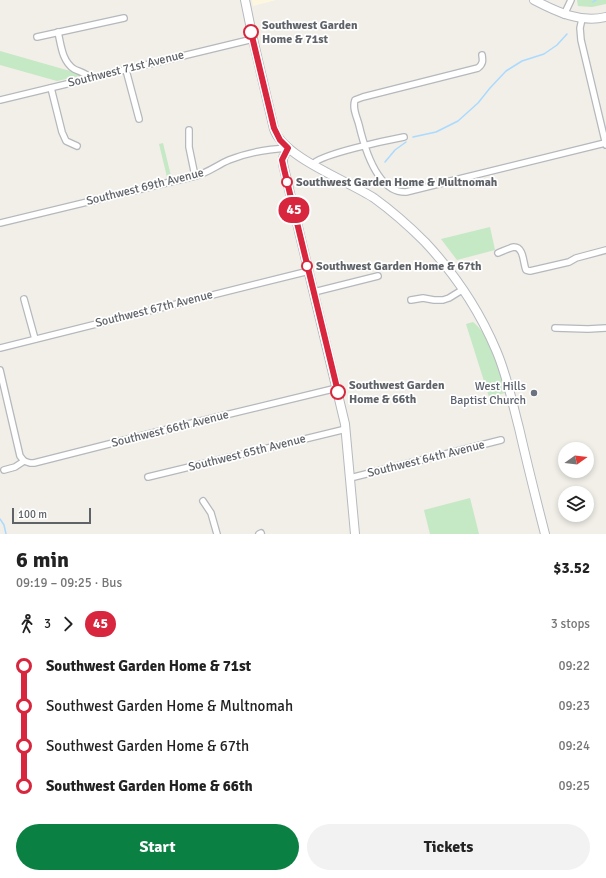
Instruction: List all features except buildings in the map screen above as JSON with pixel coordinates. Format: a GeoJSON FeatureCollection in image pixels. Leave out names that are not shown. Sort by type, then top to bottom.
{"type":"FeatureCollection","features":[{"type":"Feature","properties":{"kind":"main road"},"geometry":{"type":"LineString","coordinates":[[534,0],[564,15],[582,19],[606,17]]}},
{"type":"Feature","properties":{"kind":"main road"},"geometry":{"type":"LineString","coordinates":[[244,1],[275,133],[280,140],[288,148],[313,164],[361,190],[397,216],[434,252],[462,290],[486,328],[497,351],[504,372],[545,534]]}},
{"type":"Feature","properties":{"kind":"main road"},"geometry":{"type":"LineString","coordinates":[[288,148],[283,158],[283,164],[346,429],[355,534]]}},
{"type":"Feature","properties":{"kind":"street"},"geometry":{"type":"LineString","coordinates":[[564,15],[571,0]]}},
{"type":"Feature","properties":{"kind":"street"},"geometry":{"type":"LineString","coordinates":[[36,37],[124,18]]}},
{"type":"Feature","properties":{"kind":"street"},"geometry":{"type":"LineString","coordinates":[[482,55],[483,62],[478,68],[356,100],[354,109],[366,153],[378,174],[388,186],[396,192],[406,192],[606,145],[581,40],[580,28],[582,19]]}},
{"type":"Feature","properties":{"kind":"street"},"geometry":{"type":"LineString","coordinates":[[58,32],[66,61],[74,69],[88,74],[90,78]]}},
{"type":"Feature","properties":{"kind":"street","name":"Southwest 71st Avenue"},"geometry":{"type":"LineString","coordinates":[[0,100],[253,39]]}},
{"type":"Feature","properties":{"kind":"street"},"geometry":{"type":"LineString","coordinates":[[126,70],[139,119]]}},
{"type":"Feature","properties":{"kind":"street"},"geometry":{"type":"LineString","coordinates":[[51,88],[62,132],[66,141],[77,146]]}},
{"type":"Feature","properties":{"kind":"street"},"geometry":{"type":"LineString","coordinates":[[599,117],[606,115]]}},
{"type":"Feature","properties":{"kind":"street"},"geometry":{"type":"LineString","coordinates":[[189,130],[189,147],[195,176]]}},
{"type":"Feature","properties":{"kind":"street"},"geometry":{"type":"LineString","coordinates":[[313,164],[323,158],[404,137]]}},
{"type":"Feature","properties":{"kind":"street","name":"Southwest 69th Avenue"},"geometry":{"type":"LineString","coordinates":[[0,223],[207,173],[230,159],[273,149],[288,148]]}},
{"type":"Feature","properties":{"kind":"street"},"geometry":{"type":"LineString","coordinates":[[498,253],[514,248],[519,249],[522,252],[526,270],[530,271],[569,262],[576,258],[606,250]]}},
{"type":"Feature","properties":{"kind":"street","name":"Southwest 67th Avenue"},"geometry":{"type":"LineString","coordinates":[[0,348],[309,271]]}},
{"type":"Feature","properties":{"kind":"street"},"geometry":{"type":"LineString","coordinates":[[314,292],[378,276]]}},
{"type":"Feature","properties":{"kind":"street"},"geometry":{"type":"LineString","coordinates":[[410,300],[424,298],[443,300],[462,290]]}},
{"type":"Feature","properties":{"kind":"street"},"geometry":{"type":"LineString","coordinates":[[24,298],[35,339]]}},
{"type":"Feature","properties":{"kind":"street"},"geometry":{"type":"LineString","coordinates":[[555,328],[588,330],[606,328]]}},
{"type":"Feature","properties":{"kind":"street"},"geometry":{"type":"LineString","coordinates":[[0,370],[20,456],[24,461]]}},
{"type":"Feature","properties":{"kind":"street","name":"Southwest 66th Avenue"},"geometry":{"type":"LineString","coordinates":[[4,470],[15,467],[24,461],[34,463],[337,388]]}},
{"type":"Feature","properties":{"kind":"street","name":"Southwest 65th Avenue"},"geometry":{"type":"LineString","coordinates":[[148,477],[346,429]]}},
{"type":"Feature","properties":{"kind":"street","name":"Southwest 64th Avenue"},"geometry":{"type":"LineString","coordinates":[[350,478],[501,440]]}},
{"type":"Feature","properties":{"kind":"street"},"geometry":{"type":"LineString","coordinates":[[203,501],[211,513],[217,534]]}},
{"type":"Feature","properties":{"kind":"shaded area"},"geometry":{"type":"Polygon","coordinates":[[[252,0],[276,0],[253,6],[252,0]]]}},
{"type":"Feature","properties":{"kind":"green space"},"geometry":{"type":"Polygon","coordinates":[[[577,0],[606,0],[606,4],[592,7],[578,6],[577,0]]]}},
{"type":"Feature","properties":{"kind":"green space"},"geometry":{"type":"Polygon","coordinates":[[[0,51],[84,75],[57,81],[0,65],[0,51]]]}},
{"type":"Feature","properties":{"kind":"green space"},"geometry":{"type":"Polygon","coordinates":[[[163,143],[171,176],[167,177],[159,144],[163,143]]]}},
{"type":"Feature","properties":{"kind":"green space"},"geometry":{"type":"Polygon","coordinates":[[[490,227],[495,250],[457,260],[441,239],[490,227]]]}},
{"type":"Feature","properties":{"kind":"green space"},"geometry":{"type":"Polygon","coordinates":[[[473,322],[480,328],[490,345],[505,393],[489,397],[466,324],[473,322]]]}},
{"type":"Feature","properties":{"kind":"green space"},"geometry":{"type":"Polygon","coordinates":[[[470,498],[479,534],[430,534],[424,510],[470,498]]]}},
{"type":"Feature","properties":{"kind":"waterway"},"geometry":{"type":"LineString","coordinates":[[413,137],[436,132],[458,121],[478,103],[506,71],[522,61],[544,54],[557,45],[567,34]]}},
{"type":"Feature","properties":{"kind":"waterway"},"geometry":{"type":"LineString","coordinates":[[385,162],[395,150],[406,142]]}},
{"type":"Feature","properties":{"kind":"waterway"},"geometry":{"type":"LineString","coordinates":[[0,519],[4,525],[6,534]]}},
{"type":"Feature","properties":{"kind":"bus line","name":"45"},"geometry":{"type":"LineString","coordinates":[[251,32],[275,133],[288,148],[282,160],[338,392]]}},
{"type":"Feature","properties":{"kind":"place","name":"Southwest Garden Home & 71st"},"geometry":{"type":"Point","coordinates":[251,32]}},
{"type":"Feature","properties":{"kind":"place","name":"Southwest Garden Home & Multnomah"},"geometry":{"type":"Point","coordinates":[287,182]}},
{"type":"Feature","properties":{"kind":"place","name":"Southwest Garden Home & 67th"},"geometry":{"type":"Point","coordinates":[307,266]}},
{"type":"Feature","properties":{"kind":"place","name":"Southwest Garden Home & 66th"},"geometry":{"type":"Point","coordinates":[338,392]}},
{"type":"Feature","properties":{"kind":"place","name":"West Hills Baptist Church"},"geometry":{"type":"Point","coordinates":[534,393]}}]}
